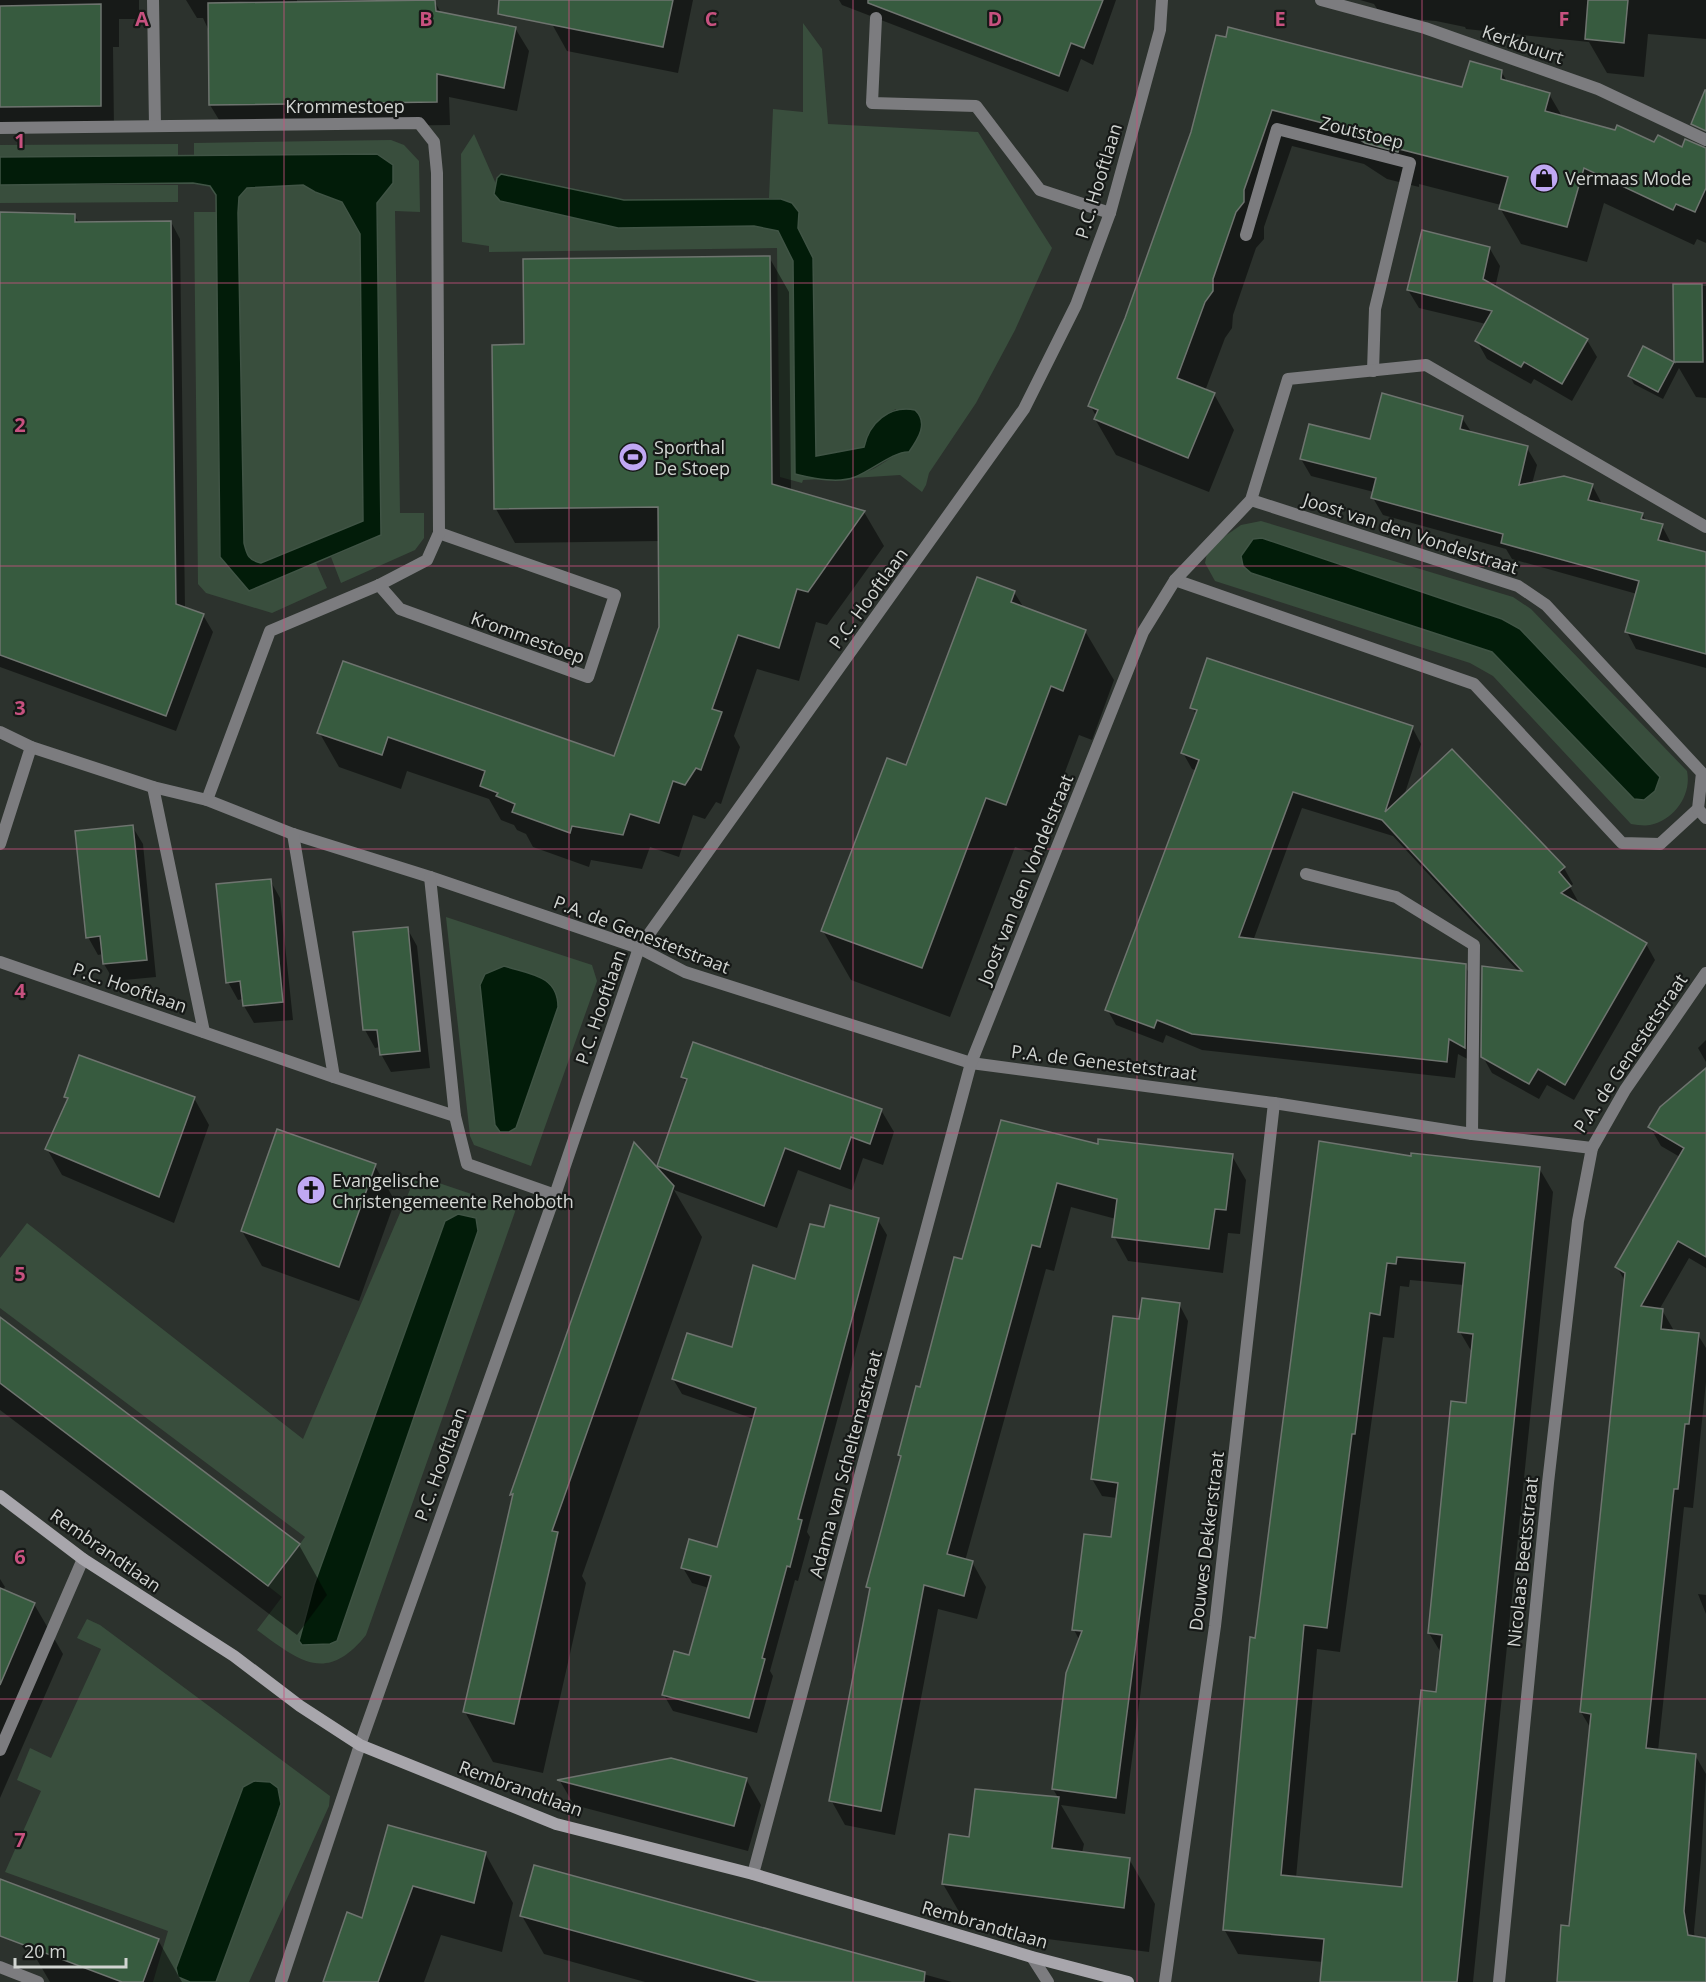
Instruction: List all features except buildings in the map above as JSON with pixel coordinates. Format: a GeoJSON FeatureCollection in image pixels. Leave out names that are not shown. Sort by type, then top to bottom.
{"type":"FeatureCollection","features":[{"type":"Feature","properties":{"kind":"street"},"geometry":{"type":"LineString","coordinates":[[153,0],[155,126]]}},
{"type":"Feature","properties":{"kind":"street","name":"P.C. Hooftlaan"},"geometry":{"type":"LineString","coordinates":[[280,1982],[360,1745],[555,1195],[639,948],[1024,409],[1076,305],[1110,213],[1160,30],[1162,0]]}},
{"type":"Feature","properties":{"kind":"street","name":"Kerkbuurt"},"geometry":{"type":"LineString","coordinates":[[1321,0],[1425,28],[1598,89],[1706,140]]}},
{"type":"Feature","properties":{"kind":"street"},"geometry":{"type":"LineString","coordinates":[[876,18],[872,103],[976,106],[1040,190],[1110,213]]}},
{"type":"Feature","properties":{"kind":"street","name":"Krommestoep"},"geometry":{"type":"LineString","coordinates":[[0,128],[419,123],[434,142],[437,185],[439,533],[427,560],[379,585],[270,631],[207,800]]}},
{"type":"Feature","properties":{"kind":"street","name":"Zoutstoep"},"geometry":{"type":"LineString","coordinates":[[1246,235],[1277,129],[1410,163],[1375,309],[1374,371]]}},
{"type":"Feature","properties":{"kind":"street"},"geometry":{"type":"LineString","coordinates":[[1251,500],[1288,379],[1425,365],[1706,527]]}},
{"type":"Feature","properties":{"kind":"street","name":"Joost van den Vondelstraat"},"geometry":{"type":"LineString","coordinates":[[971,1063],[1143,632],[1175,580],[1251,500],[1518,586],[1546,605],[1702,773],[1702,814],[1659,844],[1622,843],[1474,684],[1175,580]]}},
{"type":"Feature","properties":{"kind":"street","name":"Krommestoep"},"geometry":{"type":"LineString","coordinates":[[379,585],[400,609],[588,677],[615,595],[439,533]]}},
{"type":"Feature","properties":{"kind":"street","name":"P.A. de Genestetstraat"},"geometry":{"type":"LineString","coordinates":[[0,732],[31,747],[153,787],[207,800],[292,834],[430,877],[639,948],[685,972],[971,1063],[1274,1103],[1472,1134],[1592,1148],[1624,1089],[1706,973]]}},
{"type":"Feature","properties":{"kind":"street"},"geometry":{"type":"LineString","coordinates":[[0,844],[31,747]]}},
{"type":"Feature","properties":{"kind":"street"},"geometry":{"type":"LineString","coordinates":[[153,787],[204,1032]]}},
{"type":"Feature","properties":{"kind":"street"},"geometry":{"type":"LineString","coordinates":[[292,834],[334,1077]]}},
{"type":"Feature","properties":{"kind":"street"},"geometry":{"type":"LineString","coordinates":[[1306,874],[1396,897],[1474,945],[1472,1134]]}},
{"type":"Feature","properties":{"kind":"street"},"geometry":{"type":"LineString","coordinates":[[430,877],[455,1116],[467,1164],[555,1195]]}},
{"type":"Feature","properties":{"kind":"street","name":"P.C. Hooftlaan"},"geometry":{"type":"LineString","coordinates":[[0,962],[334,1077],[455,1116]]}},
{"type":"Feature","properties":{"kind":"street","name":"Adama van Scheltemastraat"},"geometry":{"type":"LineString","coordinates":[[753,1874],[971,1063]]}},
{"type":"Feature","properties":{"kind":"street","name":"Douwes Dekkerstraat"},"geometry":{"type":"LineString","coordinates":[[1165,1982],[1215,1626],[1274,1103]]}},
{"type":"Feature","properties":{"kind":"street","name":"Nicolaas Beetsstraat"},"geometry":{"type":"LineString","coordinates":[[1499,1982],[1548,1482],[1578,1221],[1592,1148]]}},
{"type":"Feature","properties":{"kind":"street","name":"Rembrandtlaan"},"geometry":{"type":"LineString","coordinates":[[0,1496],[83,1559],[234,1656],[300,1706],[360,1745],[556,1824],[753,1874],[1032,1957],[1128,1982]]}},
{"type":"Feature","properties":{"kind":"street"},"geometry":{"type":"LineString","coordinates":[[0,1750],[83,1559]]}},
{"type":"Feature","properties":{"kind":"street"},"geometry":{"type":"LineString","coordinates":[[1032,1957],[1048,1982]]}},
{"type":"Feature","properties":{"kind":"street"},"geometry":{"type":"LineString","coordinates":[[0,1967],[38,1982]]}},
{"type":"Feature","properties":{"kind":"shaded area"},"geometry":{"type":"Polygon","coordinates":[[[803,23],[822,49],[828,124],[978,132],[1052,248],[1015,330],[976,403],[929,473],[922,492],[900,475],[853,478],[875,468],[902,451],[896,409],[875,424],[868,434],[864,447],[816,457],[813,258],[797,228],[799,212],[781,199],[769,198],[773,109],[803,112],[803,23]]]}},
{"type":"Feature","properties":{"kind":"shaded area"},"geometry":{"type":"Polygon","coordinates":[[[474,134],[496,184],[494,194],[754,226],[778,231],[793,261],[795,474],[822,479],[803,480],[802,483],[780,477],[777,248],[489,252],[489,246],[462,242],[461,154],[474,134]]]}},
{"type":"Feature","properties":{"kind":"shaded area"},"geometry":{"type":"Polygon","coordinates":[[[391,140],[404,145],[419,161],[420,212],[395,211],[400,513],[424,513],[424,538],[415,550],[341,583],[331,557],[381,535],[377,203],[393,183],[377,154],[194,156],[194,143],[391,140]]]}},
{"type":"Feature","properties":{"kind":"shaded area"},"geometry":{"type":"Polygon","coordinates":[[[178,144],[178,156],[0,157],[0,145],[178,144]]]}},
{"type":"Feature","properties":{"kind":"shaded area"},"geometry":{"type":"Polygon","coordinates":[[[377,154],[393,165],[393,183],[377,203],[381,535],[249,591],[220,557],[216,195],[210,186],[193,183],[0,185],[0,157],[377,154]],[[303,185],[247,188],[239,197],[244,543],[249,556],[261,563],[363,521],[360,234],[342,202],[303,185]]]}},
{"type":"Feature","properties":{"kind":"shaded area"},"geometry":{"type":"Polygon","coordinates":[[[501,174],[624,200],[781,199],[792,203],[799,212],[798,228],[813,258],[816,456],[864,447],[875,423],[889,413],[906,409],[915,410],[922,426],[909,452],[896,455],[848,479],[825,480],[795,474],[793,261],[778,231],[754,226],[618,228],[500,201],[494,194],[497,178],[501,174]]]}},
{"type":"Feature","properties":{"kind":"shaded area"},"geometry":{"type":"Polygon","coordinates":[[[0,185],[178,185],[178,202],[0,203],[0,185]]]}},
{"type":"Feature","properties":{"kind":"shaded area"},"geometry":{"type":"Polygon","coordinates":[[[303,185],[342,202],[360,234],[363,521],[261,563],[249,556],[244,543],[239,197],[247,188],[303,185]]]}},
{"type":"Feature","properties":{"kind":"shaded area"},"geometry":{"type":"Polygon","coordinates":[[[194,212],[217,212],[220,557],[249,590],[316,563],[327,588],[272,613],[206,593],[198,584],[194,212]]]}},
{"type":"Feature","properties":{"kind":"shaded area"},"geometry":{"type":"Polygon","coordinates":[[[1261,521],[1513,597],[1531,609],[1687,771],[1687,789],[1679,805],[1667,818],[1659,822],[1648,825],[1631,824],[1493,676],[1470,663],[1215,581],[1205,563],[1207,553],[1215,543],[1241,525],[1261,521]],[[1262,538],[1492,652],[1634,799],[1520,629],[1502,619],[1262,538]]]}},
{"type":"Feature","properties":{"kind":"shaded area"},"geometry":{"type":"Polygon","coordinates":[[[1262,538],[1502,619],[1520,629],[1660,777],[1655,791],[1644,800],[1634,799],[1492,652],[1251,573],[1243,566],[1241,556],[1253,539],[1262,538]]]}},
{"type":"Feature","properties":{"kind":"shaded area"},"geometry":{"type":"Polygon","coordinates":[[[446,917],[592,965],[597,981],[531,1166],[474,1145],[470,1136],[446,917]],[[485,974],[480,985],[495,1125],[485,974]]]}},
{"type":"Feature","properties":{"kind":"shaded area"},"geometry":{"type":"Polygon","coordinates":[[[504,966],[532,974],[548,982],[557,996],[558,1007],[516,1128],[509,1132],[500,1132],[495,1125],[480,985],[485,974],[504,966]]]}},
{"type":"Feature","properties":{"kind":"shaded area"},"geometry":{"type":"Polygon","coordinates":[[[415,1178],[427,1179],[516,1209],[366,1635],[352,1650],[338,1660],[325,1663],[299,1658],[257,1630],[282,1597],[268,1586],[305,1537],[0,1308],[0,1258],[27,1223],[303,1439],[415,1178]],[[475,1218],[445,1221],[314,1585],[299,1641],[330,1644],[337,1641],[478,1231],[475,1218]]]}},
{"type":"Feature","properties":{"kind":"shaded area"},"geometry":{"type":"Polygon","coordinates":[[[458,1214],[476,1218],[478,1231],[337,1641],[330,1644],[302,1645],[299,1641],[314,1585],[445,1221],[458,1214]]]}},
{"type":"Feature","properties":{"kind":"shaded area"},"geometry":{"type":"Polygon","coordinates":[[[87,1619],[100,1625],[330,1796],[329,1806],[249,1982],[216,1982],[281,1804],[243,1787],[178,1977],[190,1982],[153,1982],[168,1931],[5,1872],[41,1791],[17,1780],[30,1748],[51,1758],[101,1649],[77,1638],[87,1619]]]}},
{"type":"Feature","properties":{"kind":"shaded area"},"geometry":{"type":"Polygon","coordinates":[[[254,1781],[270,1782],[278,1788],[281,1804],[216,1982],[190,1982],[178,1977],[176,1968],[243,1787],[254,1781]]]}},
{"type":"Feature","properties":{"kind":"place","name":"Vermaas Mode"},"geometry":{"type":"Point","coordinates":[1544,178]}},
{"type":"Feature","properties":{"kind":"place","name":"Sporthal De Stoep"},"geometry":{"type":"Point","coordinates":[633,457]}},
{"type":"Feature","properties":{"kind":"place","name":"Evangelische Christengemeente Rehoboth"},"geometry":{"type":"Point","coordinates":[311,1190]}}]}
